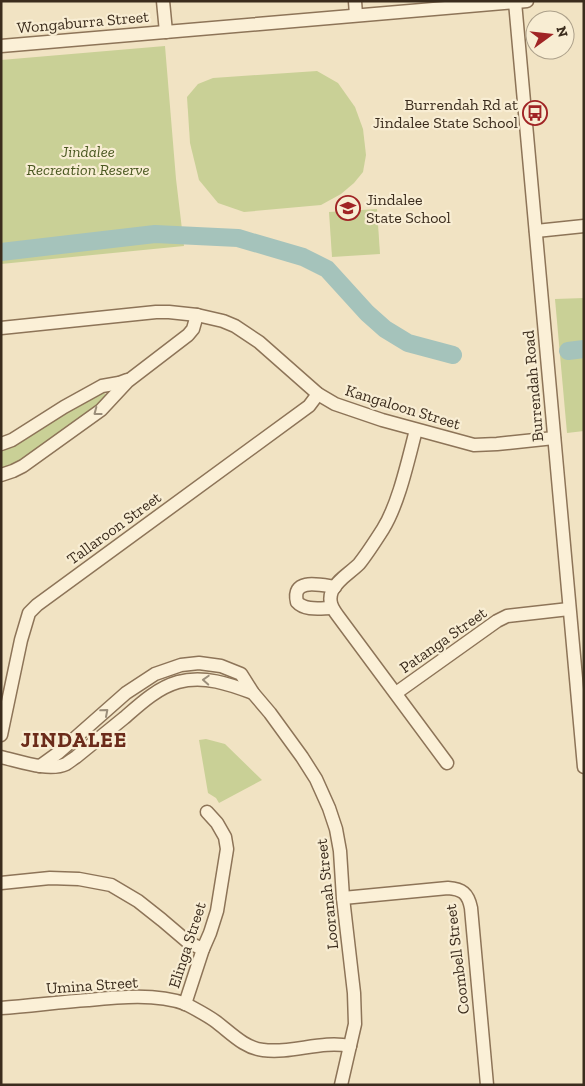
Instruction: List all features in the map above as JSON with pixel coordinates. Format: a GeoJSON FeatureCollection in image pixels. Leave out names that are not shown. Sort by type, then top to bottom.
{"type":"FeatureCollection","features":[{"type":"Feature","properties":{"kind":"street"},"geometry":{"type":"LineString","coordinates":[[163,1],[166,32]]}},
{"type":"Feature","properties":{"kind":"street"},"geometry":{"type":"LineString","coordinates":[[355,1],[356,15]]}},
{"type":"Feature","properties":{"kind":"street","name":"Wongaburra Street"},"geometry":{"type":"LineString","coordinates":[[1,46],[521,2]]}},
{"type":"Feature","properties":{"kind":"street","name":"Burrendah Road"},"geometry":{"type":"LineString","coordinates":[[521,2],[536,231],[570,609],[580,694],[584,767]]}},
{"type":"Feature","properties":{"kind":"street"},"geometry":{"type":"LineString","coordinates":[[536,231],[584,226]]}},
{"type":"Feature","properties":{"kind":"street","name":"Kangaloon Street"},"geometry":{"type":"LineString","coordinates":[[1,328],[156,312],[197,315],[223,321],[238,327],[259,342],[318,394],[335,404],[382,420],[474,445],[554,438]]}},
{"type":"Feature","properties":{"kind":"street"},"geometry":{"type":"LineString","coordinates":[[1,475],[23,466],[101,410],[132,378],[188,335],[194,326],[197,315]]}},
{"type":"Feature","properties":{"kind":"street"},"geometry":{"type":"LineString","coordinates":[[1,444],[12,440],[64,407],[102,386],[132,378]]}},
{"type":"Feature","properties":{"kind":"street","name":"Tallaroon Street"},"geometry":{"type":"LineString","coordinates":[[1,735],[28,613],[309,406],[318,394]]}},
{"type":"Feature","properties":{"kind":"street"},"geometry":{"type":"LineString","coordinates":[[416,430],[397,498],[384,526],[359,563],[340,580],[330,598],[332,608],[446,763]]}},
{"type":"Feature","properties":{"kind":"street"},"geometry":{"type":"LineString","coordinates":[[332,608],[303,607],[297,602],[296,595],[298,589],[305,585],[335,587]]}},
{"type":"Feature","properties":{"kind":"street","name":"Patanga Street"},"geometry":{"type":"LineString","coordinates":[[396,693],[502,618],[519,614],[570,609]]}},
{"type":"Feature","properties":{"kind":"street","name":"Looranah Street"},"geometry":{"type":"LineString","coordinates":[[1,757],[40,766],[55,767],[65,764],[161,689],[178,682],[217,681],[253,693],[270,713],[316,779],[330,808],[336,829],[340,851],[356,1024],[341,1085]]}},
{"type":"Feature","properties":{"kind":"street","name":"Elinga Street"},"geometry":{"type":"LineString","coordinates":[[185,1004],[217,911],[227,849],[225,837],[217,823],[207,812]]}},
{"type":"Feature","properties":{"kind":"street"},"geometry":{"type":"LineString","coordinates":[[1,883],[79,879],[111,885],[138,901],[189,943],[203,949]]}},
{"type":"Feature","properties":{"kind":"street","name":"Coombell Street"},"geometry":{"type":"LineString","coordinates":[[344,898],[448,888],[456,889],[466,895],[471,908],[487,1085]]}},
{"type":"Feature","properties":{"kind":"street","name":"Umina Street"},"geometry":{"type":"LineString","coordinates":[[1,1008],[123,996],[156,998],[185,1004],[214,1020],[239,1040],[256,1049],[276,1050],[336,1044],[350,1046]]}},
{"type":"Feature","properties":{"kind":"green space","name":"Jindalee Recreation Reserve"},"geometry":{"type":"Polygon","coordinates":[[[165,46],[176,179],[184,246],[1,264],[1,60],[165,46]]]}},
{"type":"Feature","properties":{"kind":"green space"},"geometry":{"type":"Polygon","coordinates":[[[317,71],[338,83],[355,107],[363,129],[366,155],[363,172],[341,194],[321,205],[244,212],[218,203],[199,180],[190,143],[187,97],[198,84],[213,78],[317,71]]]}},
{"type":"Feature","properties":{"kind":"green space"},"geometry":{"type":"Polygon","coordinates":[[[377,209],[380,254],[332,257],[329,212],[377,209]]]}},
{"type":"Feature","properties":{"kind":"green space"},"geometry":{"type":"Polygon","coordinates":[[[584,298],[584,431],[567,433],[555,299],[584,298]]]}},
{"type":"Feature","properties":{"kind":"green space"},"geometry":{"type":"Polygon","coordinates":[[[103,392],[107,396],[105,399],[27,457],[1,471],[1,451],[96,394],[103,392]]]}},
{"type":"Feature","properties":{"kind":"green space"},"geometry":{"type":"Polygon","coordinates":[[[206,739],[225,744],[262,780],[219,803],[216,798],[208,793],[199,740],[206,739]]]}},
{"type":"Feature","properties":{"kind":"waterway"},"geometry":{"type":"LineString","coordinates":[[1,252],[155,234],[238,238],[303,257],[327,269],[367,313],[385,329],[408,343],[453,355]]}},
{"type":"Feature","properties":{"kind":"waterway"},"geometry":{"type":"LineString","coordinates":[[568,351],[584,349]]}},
{"type":"Feature","properties":{"kind":"place","name":"Burrendah Rd at Jindalee State School"},"geometry":{"type":"Point","coordinates":[535,113]}},
{"type":"Feature","properties":{"kind":"place","name":"Jindalee State School"},"geometry":{"type":"Point","coordinates":[348,208]}},
{"type":"Feature","properties":{"kind":"district","name":"JINDALEE"},"geometry":{"type":"Point","coordinates":[74,739]}}]}
